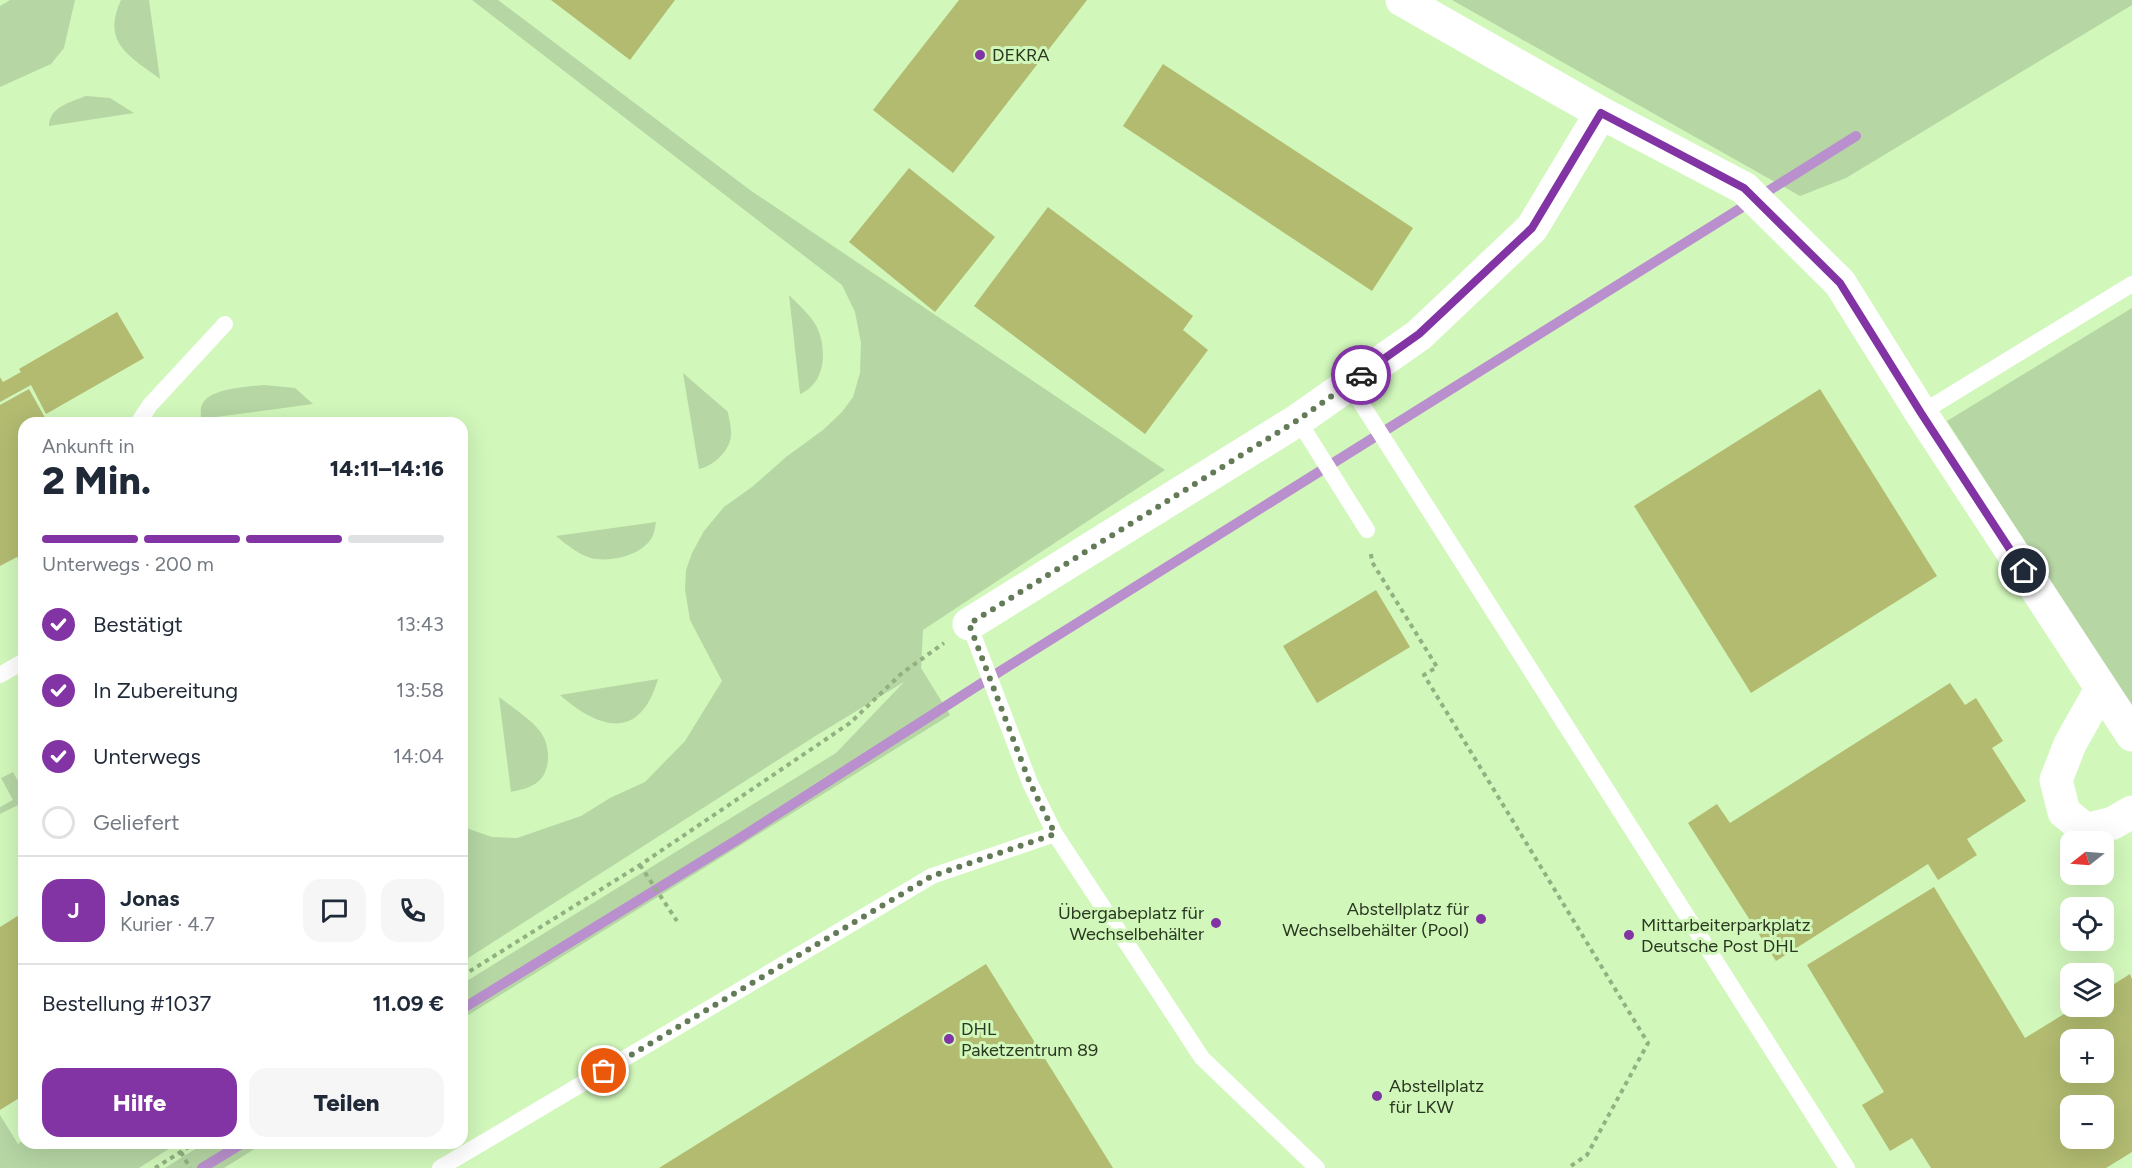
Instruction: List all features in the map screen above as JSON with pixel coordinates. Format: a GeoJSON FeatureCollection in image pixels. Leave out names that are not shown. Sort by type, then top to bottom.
{"type":"FeatureCollection","features":[{"type":"Feature","properties":{"kind":"street"},"geometry":{"type":"LineString","coordinates":[[1402,0],[1601,113],[1744,188],[1840,283],[1921,413],[2132,735]]}},
{"type":"Feature","properties":{"kind":"street"},"geometry":{"type":"LineString","coordinates":[[969,624],[1298,420],[1419,334],[1532,228],[1601,113]]}},
{"type":"Feature","properties":{"kind":"street"},"geometry":{"type":"LineString","coordinates":[[2101,690],[2070,744],[2056,780],[2064,812],[2086,830],[2113,824],[2132,812]]}},
{"type":"Feature","properties":{"kind":"lane"},"geometry":{"type":"LineString","coordinates":[[1921,413],[2132,284]]}},
{"type":"Feature","properties":{"kind":"lane"},"geometry":{"type":"LineString","coordinates":[[142,417],[150,405],[225,324]]}},
{"type":"Feature","properties":{"kind":"lane"},"geometry":{"type":"LineString","coordinates":[[1348,384],[1847,1168]]}},
{"type":"Feature","properties":{"kind":"lane"},"geometry":{"type":"LineString","coordinates":[[1298,420],[1366,530]]}},
{"type":"Feature","properties":{"kind":"lane"},"geometry":{"type":"LineString","coordinates":[[969,624],[1030,783],[1055,834],[1202,1058],[1317,1168]]}},
{"type":"Feature","properties":{"kind":"lane"},"geometry":{"type":"LineString","coordinates":[[0,675],[18,664]]}},
{"type":"Feature","properties":{"kind":"lane"},"geometry":{"type":"LineString","coordinates":[[440,1168],[932,876],[1055,834]]}},
{"type":"Feature","properties":{"kind":"path"},"geometry":{"type":"LineString","coordinates":[[1366,530],[1372,562],[1437,667],[1424,675],[1648,1043],[1587,1155],[1568,1168]]}},
{"type":"Feature","properties":{"kind":"path"},"geometry":{"type":"LineString","coordinates":[[468,972],[640,865],[850,723],[901,674],[969,624]]}},
{"type":"Feature","properties":{"kind":"path"},"geometry":{"type":"LineString","coordinates":[[640,865],[678,921]]}},
{"type":"Feature","properties":{"kind":"path"},"geometry":{"type":"LineString","coordinates":[[155,1168],[186,1149]]}},
{"type":"Feature","properties":{"kind":"path"},"geometry":{"type":"LineString","coordinates":[[181,1152],[190,1168]]}},
{"type":"Feature","properties":{"kind":"green space"},"geometry":{"type":"Polygon","coordinates":[[[10,0],[75,0],[64,48],[51,64],[0,87],[0,6],[10,0]]]}},
{"type":"Feature","properties":{"kind":"green space"},"geometry":{"type":"Polygon","coordinates":[[[121,0],[149,0],[160,79],[129,55],[117,38],[114,28],[121,0]]]}},
{"type":"Feature","properties":{"kind":"green space"},"geometry":{"type":"Polygon","coordinates":[[[472,0],[498,0],[750,190],[1165,470],[923,630],[921,668],[950,715],[468,1015],[468,980],[836,753],[904,682],[468,958],[468,828],[492,837],[517,838],[581,816],[610,798],[645,782],[685,741],[722,681],[690,620],[685,589],[686,570],[704,531],[724,507],[823,430],[842,412],[853,397],[860,373],[861,343],[855,312],[842,285],[472,0]]]}},
{"type":"Feature","properties":{"kind":"green space"},"geometry":{"type":"Polygon","coordinates":[[[1452,0],[2132,0],[2132,5],[1846,178],[1800,196],[1452,0]]]}},
{"type":"Feature","properties":{"kind":"green space"},"geometry":{"type":"Polygon","coordinates":[[[86,96],[110,98],[134,113],[49,126],[57,110],[86,96]]]}},
{"type":"Feature","properties":{"kind":"green space"},"geometry":{"type":"Polygon","coordinates":[[[789,295],[814,322],[823,350],[819,376],[808,389],[800,394],[789,295]]]}},
{"type":"Feature","properties":{"kind":"green space"},"geometry":{"type":"Polygon","coordinates":[[[2132,308],[2132,709],[1947,421],[2132,308]]]}},
{"type":"Feature","properties":{"kind":"green space"},"geometry":{"type":"Polygon","coordinates":[[[683,373],[728,412],[731,430],[730,442],[724,453],[715,461],[699,469],[683,373]]]}},
{"type":"Feature","properties":{"kind":"green space"},"geometry":{"type":"Polygon","coordinates":[[[264,385],[295,388],[313,404],[201,417],[202,405],[206,399],[229,389],[264,385]]]}},
{"type":"Feature","properties":{"kind":"green space"},"geometry":{"type":"Polygon","coordinates":[[[656,522],[653,535],[643,548],[617,558],[591,558],[573,549],[556,536],[656,522]]]}},
{"type":"Feature","properties":{"kind":"green space"},"geometry":{"type":"Polygon","coordinates":[[[658,679],[641,713],[630,721],[604,722],[575,707],[560,695],[658,679]]]}},
{"type":"Feature","properties":{"kind":"green space"},"geometry":{"type":"Polygon","coordinates":[[[499,697],[539,730],[548,752],[547,768],[539,781],[528,788],[511,792],[499,697]]]}},
{"type":"Feature","properties":{"kind":"green space"},"geometry":{"type":"Polygon","coordinates":[[[13,772],[18,781],[18,805],[0,814],[0,807],[13,800],[1,778],[13,772]]]}},
{"type":"Feature","properties":{"kind":"green space"},"geometry":{"type":"Polygon","coordinates":[[[0,1115],[18,1144],[18,1149],[169,1149],[139,1168],[0,1168],[0,1115]]]}},
{"type":"Feature","properties":{"kind":"green space"},"geometry":{"type":"Polygon","coordinates":[[[195,1149],[254,1149],[224,1168],[165,1168],[195,1149]]]}},
{"type":"Feature","properties":{"kind":"building"},"geometry":{"type":"Polygon","coordinates":[[[551,0],[675,0],[630,60],[551,0]]]}},
{"type":"Feature","properties":{"kind":"building","name":"DEKRA"},"geometry":{"type":"Polygon","coordinates":[[[959,0],[1087,0],[953,173],[873,110],[959,0]]]}},
{"type":"Feature","properties":{"kind":"building"},"geometry":{"type":"Polygon","coordinates":[[[1163,64],[1413,228],[1372,291],[1123,126],[1163,64]]]}},
{"type":"Feature","properties":{"kind":"building"},"geometry":{"type":"Polygon","coordinates":[[[909,168],[995,237],[935,312],[849,242],[909,168]]]}},
{"type":"Feature","properties":{"kind":"building"},"geometry":{"type":"Polygon","coordinates":[[[1048,207],[1193,316],[1183,330],[1208,350],[1145,434],[974,306],[1048,207]]]}},
{"type":"Feature","properties":{"kind":"building"},"geometry":{"type":"Polygon","coordinates":[[[117,312],[144,358],[46,414],[31,385],[0,402],[0,377],[3,382],[21,372],[19,369],[117,312]]]}},
{"type":"Feature","properties":{"kind":"building"},"geometry":{"type":"Polygon","coordinates":[[[29,389],[45,417],[18,417],[18,559],[17,557],[0,566],[0,405],[29,389]]]}},
{"type":"Feature","properties":{"kind":"building"},"geometry":{"type":"Polygon","coordinates":[[[1820,389],[1937,576],[1751,693],[1634,506],[1820,389]]]}},
{"type":"Feature","properties":{"kind":"building"},"geometry":{"type":"Polygon","coordinates":[[[1376,590],[1410,647],[1317,703],[1283,646],[1376,590]]]}},
{"type":"Feature","properties":{"kind":"building"},"geometry":{"type":"Polygon","coordinates":[[[1950,683],[1965,705],[1976,698],[2003,741],[1992,748],[2026,801],[1967,839],[1977,855],[1938,880],[1928,864],[1776,961],[1688,823],[1717,804],[1730,823],[1950,683]]]}},
{"type":"Feature","properties":{"kind":"building"},"geometry":{"type":"Polygon","coordinates":[[[1934,887],[2025,1038],[2060,1016],[2114,1017],[2114,984],[2130,974],[2132,979],[2132,1152],[2106,1168],[1931,1168],[1912,1138],[1890,1151],[1862,1105],[1884,1092],[1807,965],[1934,887]]]}},
{"type":"Feature","properties":{"kind":"building"},"geometry":{"type":"Polygon","coordinates":[[[18,916],[18,1099],[0,1110],[0,927],[18,916]]]}},
{"type":"Feature","properties":{"kind":"building","name":"DHL Paketzentrum 89"},"geometry":{"type":"Polygon","coordinates":[[[986,964],[1113,1168],[659,1168],[986,964]]]}},
{"type":"Feature","properties":{"kind":"waterway"},"geometry":{"type":"LineString","coordinates":[[468,1005],[740,838],[999,672],[1856,136]]}},
{"type":"Feature","properties":{"kind":"waterway"},"geometry":{"type":"LineString","coordinates":[[202,1168],[233,1149]]}},
{"type":"Feature","properties":{"kind":"way so far"},"geometry":{"type":"LineString","coordinates":[[604,1071],[932,876],[1055,834],[1030,783],[969,624],[1298,420],[1361,375]]}},
{"type":"Feature","properties":{"kind":"place","name":"DEKRA"},"geometry":{"type":"Point","coordinates":[980,55]}},
{"type":"Feature","properties":{"kind":"place","name":"Abstellplatz für Wechselbehälter (Pool)"},"geometry":{"type":"Point","coordinates":[1481,919]}},
{"type":"Feature","properties":{"kind":"place","name":"Übergabeplatz für Wechselbehälter"},"geometry":{"type":"Point","coordinates":[1216,923]}},
{"type":"Feature","properties":{"kind":"place","name":"Mittarbeiterparkplatz Deutsche Post DHL"},"geometry":{"type":"Point","coordinates":[1629,935]}},
{"type":"Feature","properties":{"kind":"place","name":"DHL Paketzentrum 89"},"geometry":{"type":"Point","coordinates":[949,1039]}},
{"type":"Feature","properties":{"kind":"place","name":"Abstellplatz für LKW"},"geometry":{"type":"Point","coordinates":[1377,1096]}},
{"type":"Feature","properties":{"kind":"route"},"geometry":{"type":"LineString","coordinates":[[1361,375],[1419,334],[1532,228],[1601,113],[1744,188],[1840,283],[2024,571]]}}]}
